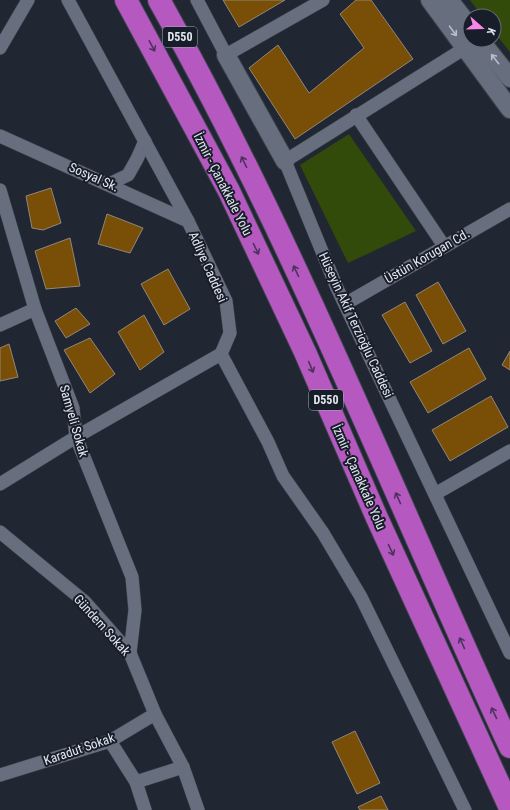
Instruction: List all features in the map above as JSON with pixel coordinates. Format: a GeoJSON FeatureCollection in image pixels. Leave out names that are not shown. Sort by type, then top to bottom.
{"type":"FeatureCollection","features":[{"type":"Feature","properties":{"kind":"highway","name":"İzmir - Çanakkale Yolu"},"geometry":{"type":"LineString","coordinates":[[159,0],[201,74],[312,306],[510,748]]}},
{"type":"Feature","properties":{"kind":"highway","name":"İzmir - Çanakkale Yolu"},"geometry":{"type":"LineString","coordinates":[[128,5],[229,191],[302,345],[377,518],[510,808]]}},
{"type":"Feature","properties":{"kind":"street"},"geometry":{"type":"LineString","coordinates":[[0,48],[28,0]]}},
{"type":"Feature","properties":{"kind":"street","name":"Adliye Caddesi"},"geometry":{"type":"LineString","coordinates":[[68,0],[188,221],[226,301],[230,333],[221,354]]}},
{"type":"Feature","properties":{"kind":"street","name":"Hüseyin Akif Terzioğlu Caddesi"},"geometry":{"type":"LineString","coordinates":[[197,0],[285,161],[345,304],[510,653]]}},
{"type":"Feature","properties":{"kind":"street"},"geometry":{"type":"LineString","coordinates":[[430,0],[462,33]]}},
{"type":"Feature","properties":{"kind":"street"},"geometry":{"type":"LineString","coordinates":[[449,0],[462,17]]}},
{"type":"Feature","properties":{"kind":"street"},"geometry":{"type":"LineString","coordinates":[[226,55],[315,2]]}},
{"type":"Feature","properties":{"kind":"street"},"geometry":{"type":"LineString","coordinates":[[285,161],[356,115],[466,48]]}},
{"type":"Feature","properties":{"kind":"street"},"geometry":{"type":"LineString","coordinates":[[475,48],[510,109]]}},
{"type":"Feature","properties":{"kind":"street"},"geometry":{"type":"LineString","coordinates":[[477,48],[510,78]]}},
{"type":"Feature","properties":{"kind":"street"},"geometry":{"type":"LineString","coordinates":[[356,115],[444,246]]}},
{"type":"Feature","properties":{"kind":"street","name":"Sosyal Sk."},"geometry":{"type":"LineString","coordinates":[[0,136],[110,184],[188,221]]}},
{"type":"Feature","properties":{"kind":"street"},"geometry":{"type":"LineString","coordinates":[[110,184],[128,175],[138,159],[145,141]]}},
{"type":"Feature","properties":{"kind":"street","name":"Samyeli Sokak"},"geometry":{"type":"LineString","coordinates":[[0,190],[35,309],[73,408],[76,437],[132,577],[135,610],[130,653]]}},
{"type":"Feature","properties":{"kind":"street","name":"Üstün Korugan Cd."},"geometry":{"type":"LineString","coordinates":[[345,304],[510,209]]}},
{"type":"Feature","properties":{"kind":"street"},"geometry":{"type":"LineString","coordinates":[[0,325],[35,309]]}},
{"type":"Feature","properties":{"kind":"street"},"geometry":{"type":"LineString","coordinates":[[0,484],[76,437],[221,354],[268,442],[282,476],[322,533],[361,597],[465,810]]}},
{"type":"Feature","properties":{"kind":"street"},"geometry":{"type":"LineString","coordinates":[[435,494],[510,451]]}},
{"type":"Feature","properties":{"kind":"street","name":"Gündem Sokak"},"geometry":{"type":"LineString","coordinates":[[0,532],[84,602],[130,653],[154,714],[183,767],[198,810]]}},
{"type":"Feature","properties":{"kind":"street","name":"Karadut Sokak"},"geometry":{"type":"LineString","coordinates":[[0,776],[110,741],[154,714]]}},
{"type":"Feature","properties":{"kind":"street"},"geometry":{"type":"LineString","coordinates":[[110,741],[136,782],[145,810]]}},
{"type":"Feature","properties":{"kind":"street"},"geometry":{"type":"LineString","coordinates":[[136,782],[183,767]]}},
{"type":"Feature","properties":{"kind":"green space"},"geometry":{"type":"Polygon","coordinates":[[[470,0],[510,0],[510,52],[502,42],[502,8],[476,8],[470,0]]]}},
{"type":"Feature","properties":{"kind":"green space"},"geometry":{"type":"Polygon","coordinates":[[[349,134],[416,231],[348,263],[300,165],[349,134]]]}},
{"type":"Feature","properties":{"kind":"building"},"geometry":{"type":"Polygon","coordinates":[[[223,0],[285,0],[239,27],[223,0]]]}},
{"type":"Feature","properties":{"kind":"building"},"geometry":{"type":"Polygon","coordinates":[[[356,0],[371,0],[413,59],[295,139],[249,68],[278,45],[309,93],[364,48],[340,14],[356,0]]]}},
{"type":"Feature","properties":{"kind":"building"},"geometry":{"type":"Polygon","coordinates":[[[51,188],[61,223],[43,230],[32,228],[26,196],[51,188]]]}},
{"type":"Feature","properties":{"kind":"building"},"geometry":{"type":"Polygon","coordinates":[[[107,214],[143,228],[130,253],[98,244],[107,214]]]}},
{"type":"Feature","properties":{"kind":"building"},"geometry":{"type":"Polygon","coordinates":[[[70,238],[80,286],[46,289],[35,251],[70,238]]]}},
{"type":"Feature","properties":{"kind":"building"},"geometry":{"type":"Polygon","coordinates":[[[168,269],[190,309],[164,325],[141,284],[168,269]]]}},
{"type":"Feature","properties":{"kind":"building"},"geometry":{"type":"Polygon","coordinates":[[[438,282],[466,331],[443,344],[416,295],[438,282]]]}},
{"type":"Feature","properties":{"kind":"building"},"geometry":{"type":"Polygon","coordinates":[[[405,302],[432,351],[410,363],[382,315],[405,302]]]}},
{"type":"Feature","properties":{"kind":"building"},"geometry":{"type":"Polygon","coordinates":[[[76,308],[90,324],[66,338],[55,321],[76,308]]]}},
{"type":"Feature","properties":{"kind":"building"},"geometry":{"type":"Polygon","coordinates":[[[144,315],[164,352],[140,370],[118,332],[144,315]]]}},
{"type":"Feature","properties":{"kind":"building"},"geometry":{"type":"Polygon","coordinates":[[[90,338],[115,374],[90,393],[64,350],[90,338]]]}},
{"type":"Feature","properties":{"kind":"building"},"geometry":{"type":"Polygon","coordinates":[[[9,344],[18,377],[0,381],[0,348],[9,344]]]}},
{"type":"Feature","properties":{"kind":"building"},"geometry":{"type":"Polygon","coordinates":[[[469,348],[486,379],[428,413],[410,382],[469,348]]]}},
{"type":"Feature","properties":{"kind":"building"},"geometry":{"type":"Polygon","coordinates":[[[510,351],[510,370],[502,365],[510,351]]]}},
{"type":"Feature","properties":{"kind":"building"},"geometry":{"type":"Polygon","coordinates":[[[491,396],[508,427],[450,461],[432,430],[491,396]]]}},
{"type":"Feature","properties":{"kind":"building"},"geometry":{"type":"Polygon","coordinates":[[[355,731],[380,783],[357,794],[332,742],[355,731]]]}},
{"type":"Feature","properties":{"kind":"building"},"geometry":{"type":"Polygon","coordinates":[[[381,796],[388,810],[360,810],[358,807],[381,796]]]}}]}
